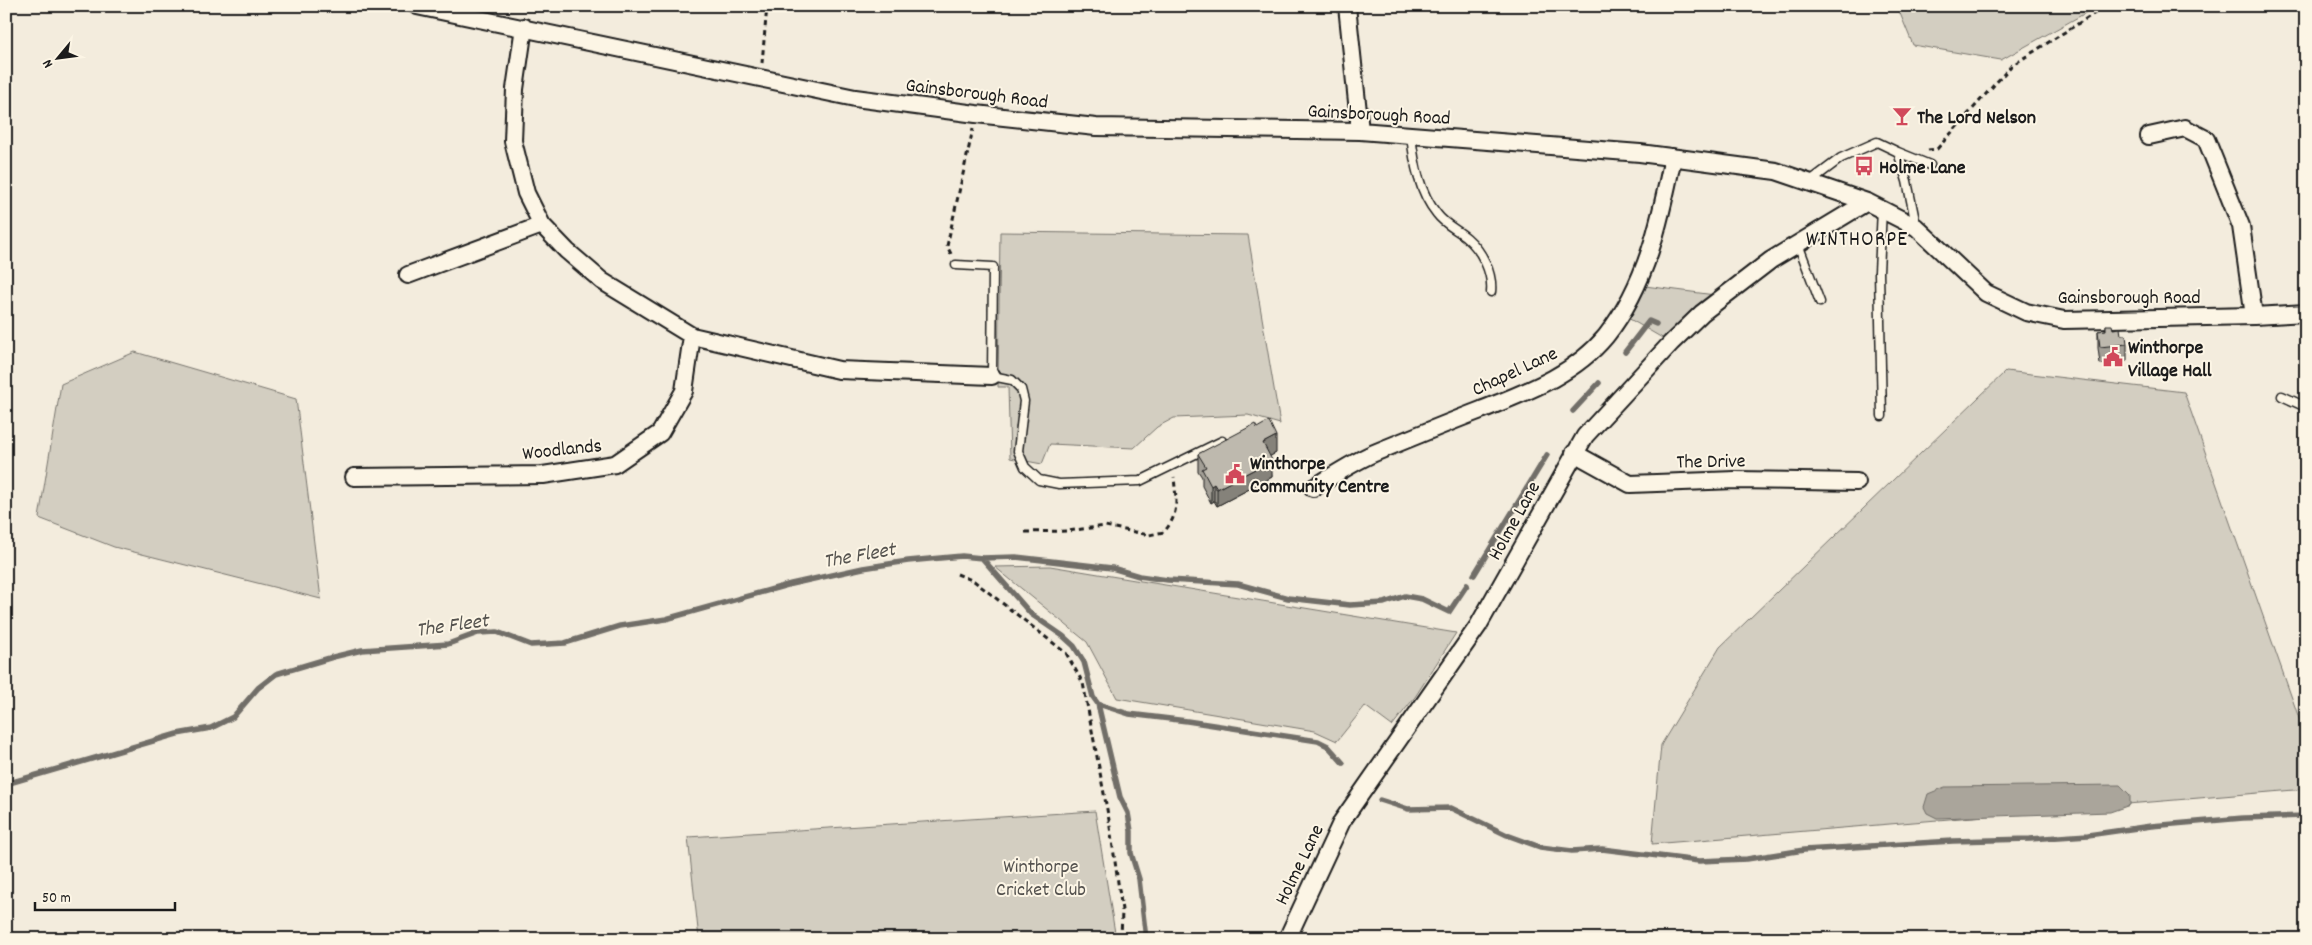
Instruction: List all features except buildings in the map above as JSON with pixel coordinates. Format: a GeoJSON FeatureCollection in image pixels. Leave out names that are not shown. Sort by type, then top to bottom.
{"type":"FeatureCollection","features":[{"type":"Feature","properties":{"kind":"street","name":"Gainsborough Road"},"geometry":{"type":"LineString","coordinates":[[417,6],[855,98],[976,114],[1096,127],[1360,131],[1673,157],[1776,171],[1867,202],[1916,228],[1986,293],[2026,312],[2064,320],[2306,313]]}},
{"type":"Feature","properties":{"kind":"street"},"geometry":{"type":"LineString","coordinates":[[1346,6],[1360,131]]}},
{"type":"Feature","properties":{"kind":"street"},"geometry":{"type":"LineString","coordinates":[[524,27],[515,89],[513,141],[526,193],[542,225],[567,251],[602,281],[692,336],[839,370],[992,376]]}},
{"type":"Feature","properties":{"kind":"street"},"geometry":{"type":"LineString","coordinates":[[2149,136],[2185,128],[2206,139],[2241,226],[2254,316]]}},
{"type":"Feature","properties":{"kind":"street","name":"Chapel Lane"},"geometry":{"type":"LineString","coordinates":[[1313,488],[1376,452],[1532,390],[1559,376],[1589,353],[1606,336],[1637,285],[1651,251],[1673,157]]}},
{"type":"Feature","properties":{"kind":"street","name":"Holme Lane"},"geometry":{"type":"LineString","coordinates":[[1287,939],[1342,821],[1478,626],[1585,436],[1671,343],[1702,313],[1771,260],[1867,202]]}},
{"type":"Feature","properties":{"kind":"street"},"geometry":{"type":"LineString","coordinates":[[408,275],[542,225]]}},
{"type":"Feature","properties":{"kind":"street","name":"Woodlands"},"geometry":{"type":"LineString","coordinates":[[354,477],[544,475],[615,464],[660,433],[684,391],[692,336]]}},
{"type":"Feature","properties":{"kind":"street","name":"The Drive"},"geometry":{"type":"LineString","coordinates":[[1574,454],[1630,484],[1735,480],[1857,482]]}},
{"type":"Feature","properties":{"kind":"lane"},"geometry":{"type":"LineString","coordinates":[[1411,135],[1417,171],[1429,202],[1437,215],[1466,237],[1481,255],[1490,274],[1491,292]]}},
{"type":"Feature","properties":{"kind":"lane"},"geometry":{"type":"LineString","coordinates":[[1809,182],[1840,158],[1877,142],[1930,165]]}},
{"type":"Feature","properties":{"kind":"lane"},"geometry":{"type":"LineString","coordinates":[[1898,152],[1908,181],[1916,228]]}},
{"type":"Feature","properties":{"kind":"lane"},"geometry":{"type":"LineString","coordinates":[[1882,209],[1879,272],[1882,416]]}},
{"type":"Feature","properties":{"kind":"lane"},"geometry":{"type":"LineString","coordinates":[[1798,244],[1820,302]]}},
{"type":"Feature","properties":{"kind":"lane"},"geometry":{"type":"LineString","coordinates":[[956,265],[993,267],[992,376],[1012,380],[1021,389],[1024,401],[1018,451],[1025,467],[1039,480],[1059,484],[1140,482],[1222,441]]}},
{"type":"Feature","properties":{"kind":"lane"},"geometry":{"type":"LineString","coordinates":[[2282,396],[2306,407]]}},
{"type":"Feature","properties":{"kind":"path"},"geometry":{"type":"LineString","coordinates":[[761,77],[767,6]]}},
{"type":"Feature","properties":{"kind":"path"},"geometry":{"type":"LineString","coordinates":[[1927,150],[1937,149],[2011,66],[2106,6]]}},
{"type":"Feature","properties":{"kind":"path"},"geometry":{"type":"LineString","coordinates":[[956,265],[947,246],[976,114]]}},
{"type":"Feature","properties":{"kind":"path"},"geometry":{"type":"LineString","coordinates":[[1025,532],[1068,532],[1106,526],[1149,535],[1164,532],[1173,522],[1177,507],[1173,465]]}},
{"type":"Feature","properties":{"kind":"path"},"geometry":{"type":"LineString","coordinates":[[957,574],[974,581],[1066,654],[1083,683],[1110,820],[1122,910],[1122,939]]}},
{"type":"Feature","properties":{"kind":"green space"},"geometry":{"type":"Polygon","coordinates":[[[1897,6],[2098,6],[2001,60],[1913,45],[1897,6]]]}},
{"type":"Feature","properties":{"kind":"green space"},"geometry":{"type":"Polygon","coordinates":[[[1000,232],[1248,235],[1280,424],[1248,415],[1174,418],[1157,427],[1134,448],[1050,444],[1042,464],[1010,458],[1008,387],[998,387],[1000,232]]]}},
{"type":"Feature","properties":{"kind":"green space"},"geometry":{"type":"Polygon","coordinates":[[[1637,285],[1723,296],[1671,343],[1621,314],[1637,285]]]}},
{"type":"Feature","properties":{"kind":"green space"},"geometry":{"type":"Polygon","coordinates":[[[135,352],[296,399],[321,599],[114,547],[39,518],[61,384],[135,352]]]}},
{"type":"Feature","properties":{"kind":"green space"},"geometry":{"type":"Polygon","coordinates":[[[2006,371],[2184,392],[2306,738],[2306,789],[1652,844],[1661,745],[1720,647],[2006,371]]]}},
{"type":"Feature","properties":{"kind":"green space"},"geometry":{"type":"Polygon","coordinates":[[[1050,566],[1456,633],[1415,697],[1392,726],[1365,706],[1337,741],[1315,731],[1117,698],[1087,642],[995,567],[1050,566]]]}},
{"type":"Feature","properties":{"kind":"green space","name":"Winthorpe Cricket Club"},"geometry":{"type":"Polygon","coordinates":[[[1095,811],[1116,939],[699,939],[688,837],[1095,811]]]}},
{"type":"Feature","properties":{"kind":"shaded area"},"geometry":{"type":"Polygon","coordinates":[[[2120,785],[2130,795],[2130,805],[2110,812],[1937,818],[1927,813],[1924,807],[1928,794],[1945,787],[2120,785]]]}},
{"type":"Feature","properties":{"kind":"waterway"},"geometry":{"type":"LineString","coordinates":[[1625,352],[1649,321],[1656,324]]}},
{"type":"Feature","properties":{"kind":"waterway"},"geometry":{"type":"LineString","coordinates":[[1573,411],[1599,383]]}},
{"type":"Feature","properties":{"kind":"waterway"},"geometry":{"type":"LineString","coordinates":[[1474,575],[1547,455]]}},
{"type":"Feature","properties":{"kind":"waterway","name":"The Fleet"},"geometry":{"type":"LineString","coordinates":[[6,784],[177,734],[211,728],[233,717],[258,688],[276,674],[333,657],[362,650],[448,644],[478,633],[497,632],[531,645],[565,643],[620,626],[666,619],[791,584],[863,568],[908,561],[962,556],[982,558],[1016,557],[1112,568],[1139,576],[1168,580],[1238,584],[1288,598],[1350,605],[1384,603],[1405,596],[1422,599],[1449,612],[1467,585]]}},
{"type":"Feature","properties":{"kind":"waterway"},"geometry":{"type":"LineString","coordinates":[[982,558],[1031,614],[1074,646],[1084,662],[1093,697],[1098,704],[1129,714],[1318,741],[1328,746],[1343,763]]}},
{"type":"Feature","properties":{"kind":"waterway"},"geometry":{"type":"LineString","coordinates":[[1098,704],[1120,797],[1128,813],[1131,831],[1131,853],[1139,879],[1146,939]]}},
{"type":"Feature","properties":{"kind":"waterway"},"geometry":{"type":"LineString","coordinates":[[1380,800],[1408,809],[1451,808],[1507,835],[1540,847],[1572,851],[1602,849],[1699,861],[1747,859],[1804,850],[1953,841],[2030,839],[2088,835],[2151,826],[2243,818],[2306,816]]}},
{"type":"Feature","properties":{"kind":"place","name":"The Lord Nelson"},"geometry":{"type":"Point","coordinates":[1902,116]}},
{"type":"Feature","properties":{"kind":"place","name":"Holme Lane"},"geometry":{"type":"Point","coordinates":[1864,166]}},
{"type":"Feature","properties":{"kind":"place","name":"Winthorpe Village Hall"},"geometry":{"type":"Point","coordinates":[2113,357]}},
{"type":"Feature","properties":{"kind":"place","name":"Winthorpe Community Centre"},"geometry":{"type":"Point","coordinates":[1235,474]}},
{"type":"Feature","properties":{"kind":"district","name":"WINTHORPE"},"geometry":{"type":"Point","coordinates":[1857,237]}}]}
